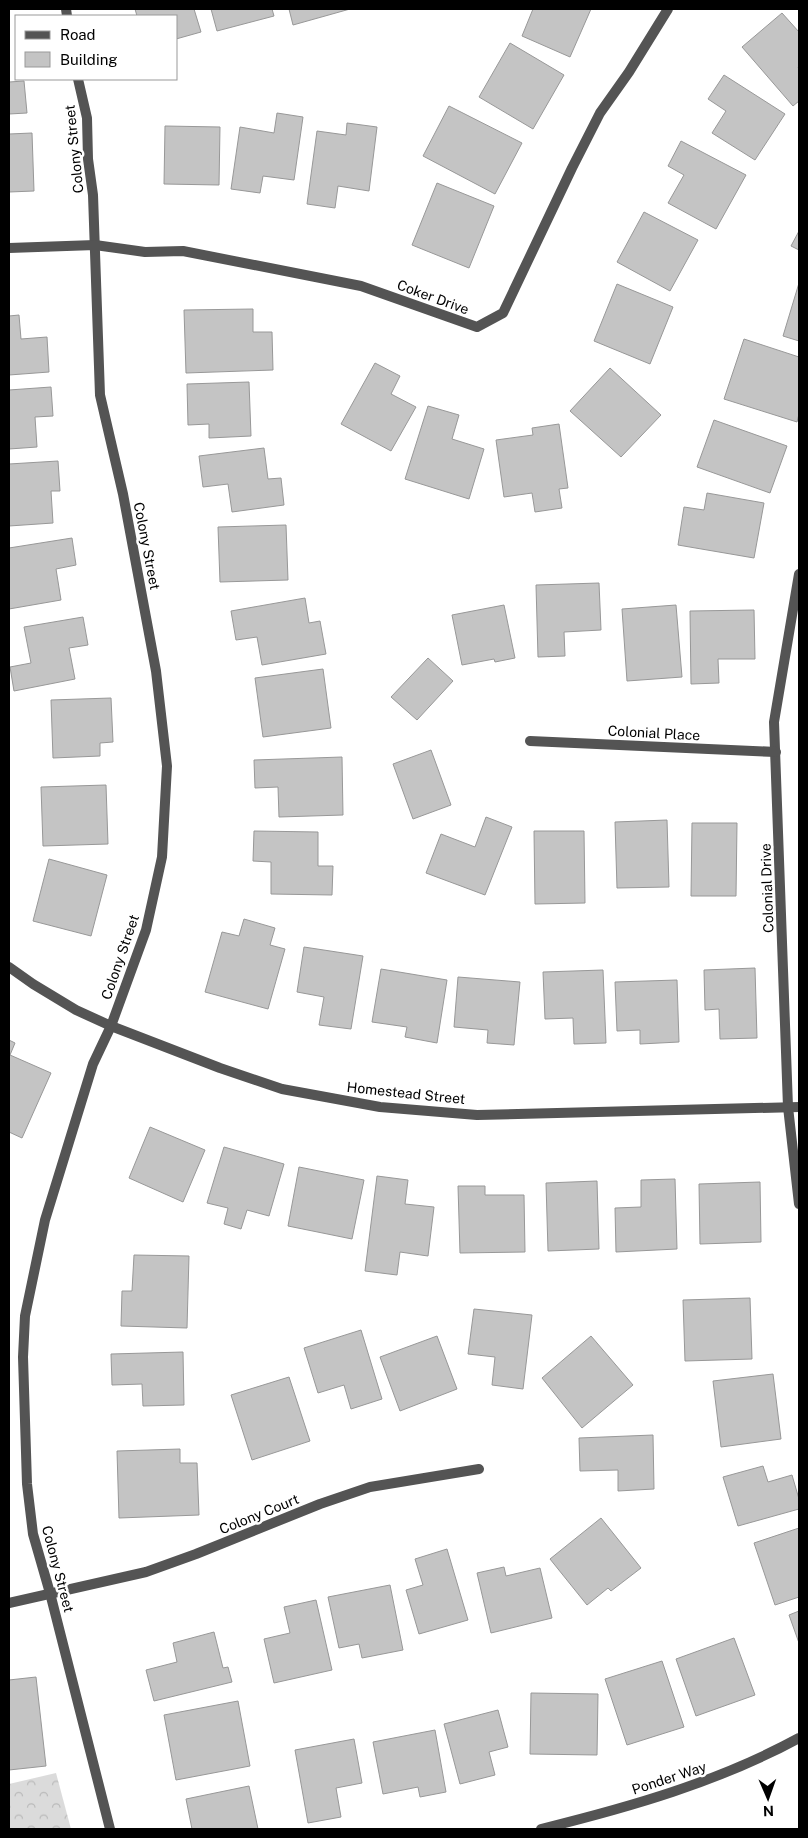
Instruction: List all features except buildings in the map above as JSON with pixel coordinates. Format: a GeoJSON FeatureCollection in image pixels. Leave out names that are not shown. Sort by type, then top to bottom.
{"type":"FeatureCollection","features":[{"type":"Feature","properties":{"kind":"street","name":"Coker Drive"},"geometry":{"type":"LineString","coordinates":[[9,248],[95,245],[145,252],[184,251],[361,286],[477,327],[503,313],[572,168],[600,114],[629,72],[668,9]]}},
{"type":"Feature","properties":{"kind":"street","name":"Colony Street"},"geometry":{"type":"LineString","coordinates":[[78,80],[87,118],[88,159],[94,195],[100,395],[123,494],[156,670],[167,766],[162,857],[146,930],[111,1026],[93,1064],[45,1220],[25,1316],[23,1357],[27,1484],[33,1534],[50,1593],[110,1829]]}},
{"type":"Feature","properties":{"kind":"street","name":"Colonial Drive"},"geometry":{"type":"LineString","coordinates":[[799,574],[774,722],[788,1107],[799,1204]]}},
{"type":"Feature","properties":{"kind":"street","name":"Colonial Place"},"geometry":{"type":"LineString","coordinates":[[530,741],[776,752]]}},
{"type":"Feature","properties":{"kind":"street","name":"Homestead Street"},"geometry":{"type":"LineString","coordinates":[[9,967],[76,1010],[111,1026],[220,1068],[282,1089],[380,1107],[477,1115],[799,1107]]}},
{"type":"Feature","properties":{"kind":"street","name":"Colony Court"},"geometry":{"type":"LineString","coordinates":[[9,1603],[146,1572],[370,1486],[480,1469]]}},
{"type":"Feature","properties":{"kind":"street","name":"Ponder Way"},"geometry":{"type":"LineString","coordinates":[[541,1829],[602,1814],[685,1789],[738,1768],[799,1738]]}},
{"type":"Feature","properties":{"kind":"green space"},"geometry":{"type":"Polygon","coordinates":[[[56,1773],[71,1829],[9,1829],[9,1784],[56,1773]]]}}]}
